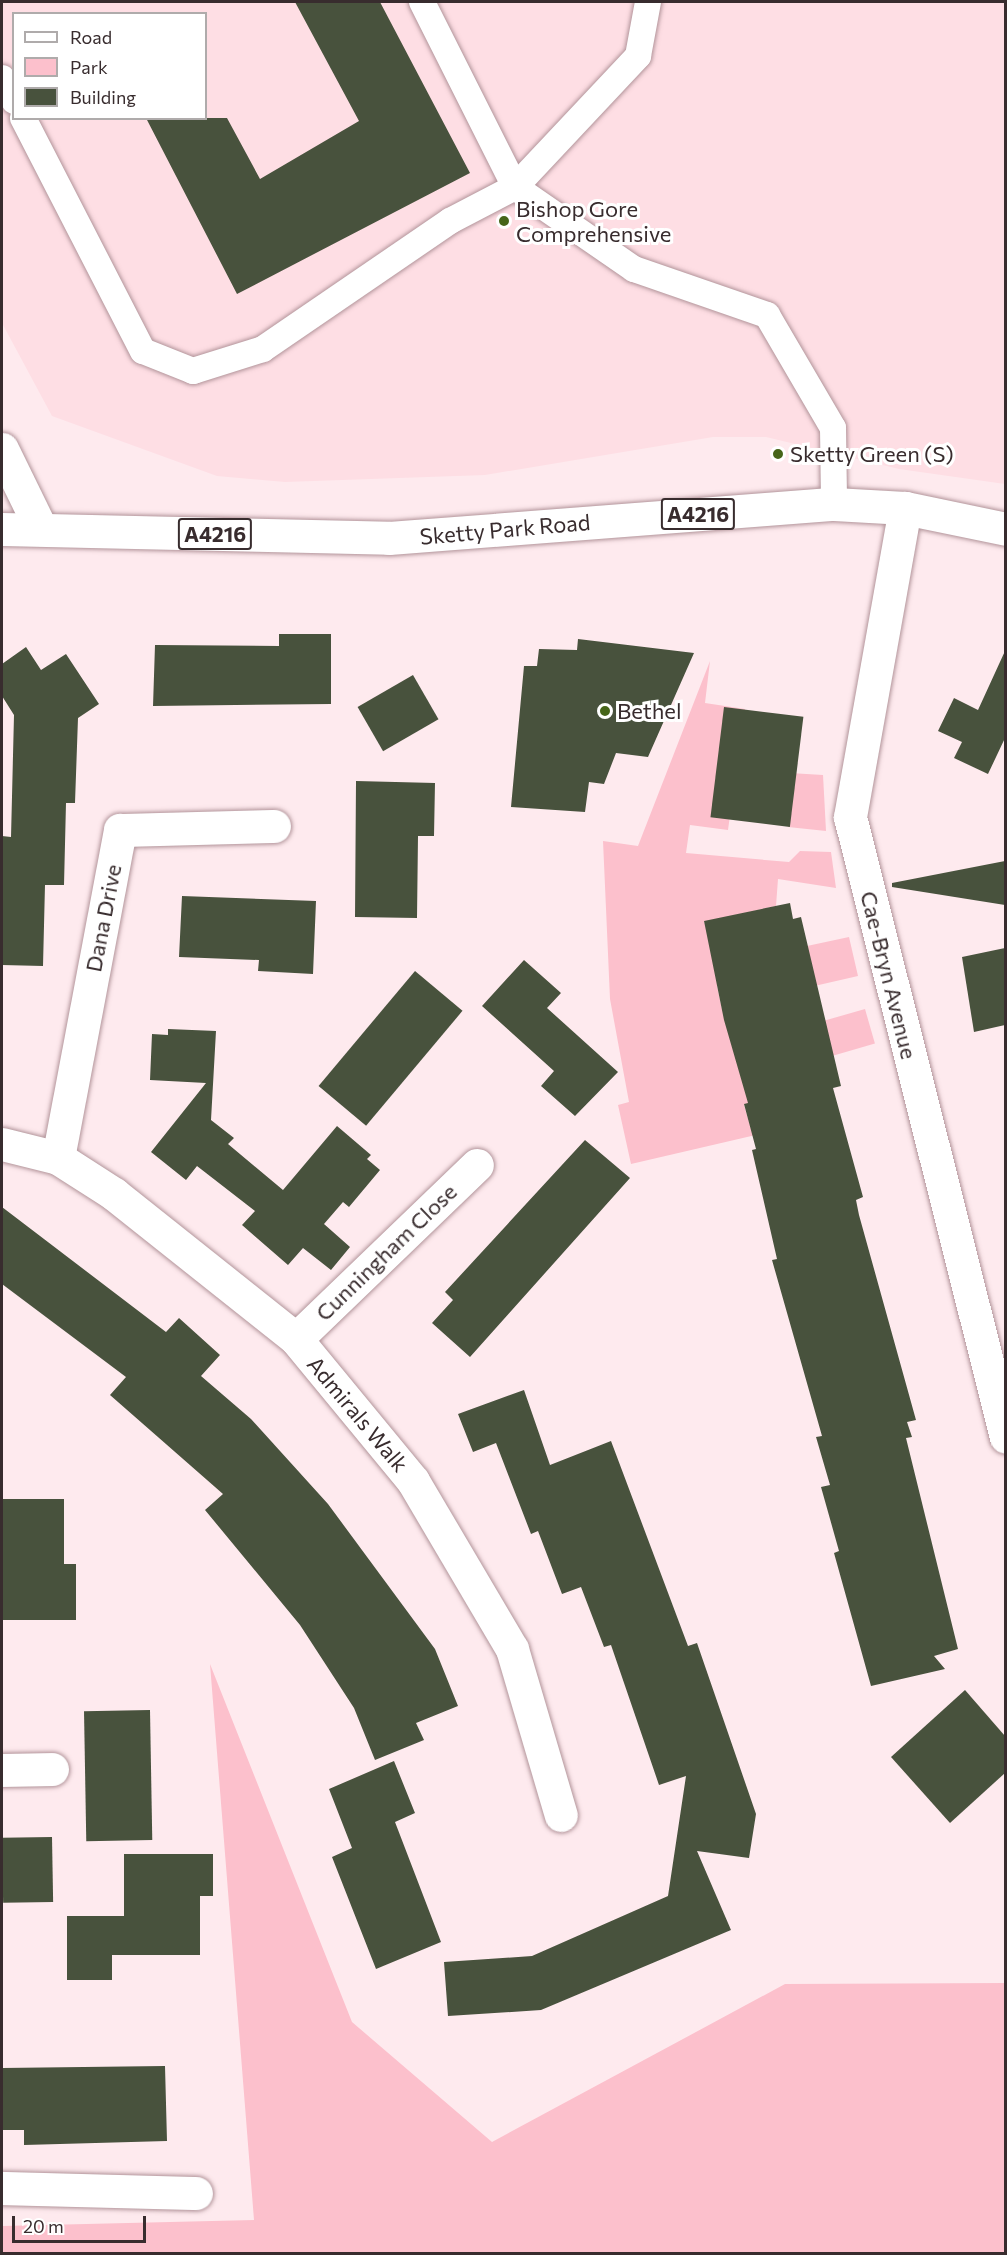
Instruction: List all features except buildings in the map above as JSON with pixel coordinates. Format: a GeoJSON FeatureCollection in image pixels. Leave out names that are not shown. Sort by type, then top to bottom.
{"type":"FeatureCollection","features":[{"type":"Feature","properties":{"kind":"street"},"geometry":{"type":"LineString","coordinates":[[2,449],[41,529]]}},
{"type":"Feature","properties":{"kind":"street","name":"Sketty Park Road"},"geometry":{"type":"LineString","coordinates":[[2,529],[389,538],[834,504],[905,508],[1005,529]]}},
{"type":"Feature","properties":{"kind":"street","name":"Cae-Bryn Avenue"},"geometry":{"type":"LineString","coordinates":[[905,508],[850,818],[1005,1437]]}},
{"type":"Feature","properties":{"kind":"street","name":"Dana Drive"},"geometry":{"type":"LineString","coordinates":[[58,1158],[120,830],[274,826]]}},
{"type":"Feature","properties":{"kind":"street","name":"Admirals Walk"},"geometry":{"type":"LineString","coordinates":[[2,1144],[58,1158],[114,1194],[296,1339],[413,1480],[512,1649],[561,1815]]}},
{"type":"Feature","properties":{"kind":"street","name":"Cunningham Close"},"geometry":{"type":"LineString","coordinates":[[296,1339],[477,1165]]}},
{"type":"Feature","properties":{"kind":"street"},"geometry":{"type":"LineString","coordinates":[[2,1770],[52,1769]]}},
{"type":"Feature","properties":{"kind":"street"},"geometry":{"type":"LineString","coordinates":[[2,2188],[196,2193]]}},
{"type":"Feature","properties":{"kind":"lane"},"geometry":{"type":"LineString","coordinates":[[422,2],[515,187],[634,270],[767,315],[833,428],[834,504]]}},
{"type":"Feature","properties":{"kind":"lane"},"geometry":{"type":"LineString","coordinates":[[24,120],[143,351],[193,371],[262,348],[450,221],[515,187],[638,56],[648,2]]}},
{"type":"Feature","properties":{"kind":"lane"},"geometry":{"type":"LineString","coordinates":[[2,78],[12,97]]}},
{"type":"Feature","properties":{"kind":"shaded area","name":"Bishop Gore Comprehensive"},"geometry":{"type":"Polygon","coordinates":[[[2,2],[1005,2],[1005,484],[899,469],[766,437],[713,437],[485,475],[285,482],[217,476],[52,416],[2,323],[2,2]]]}},
{"type":"Feature","properties":{"kind":"green space"},"geometry":{"type":"Polygon","coordinates":[[[710,661],[705,703],[745,709],[728,830],[690,825],[686,853],[789,862],[800,851],[831,852],[836,888],[778,879],[776,906],[704,922],[744,980],[717,986],[722,1009],[771,1097],[744,1105],[751,1129],[760,1134],[631,1164],[618,1105],[629,1102],[610,999],[603,841],[638,846],[710,661]]]}},
{"type":"Feature","properties":{"kind":"green space"},"geometry":{"type":"Polygon","coordinates":[[[790,773],[823,775],[826,831],[788,827],[790,773]]]}},
{"type":"Feature","properties":{"kind":"green space"},"geometry":{"type":"Polygon","coordinates":[[[849,937],[858,976],[810,987],[807,946],[849,937]]]}},
{"type":"Feature","properties":{"kind":"green space"},"geometry":{"type":"Polygon","coordinates":[[[865,1009],[875,1044],[827,1057],[817,1023],[865,1009]]]}},
{"type":"Feature","properties":{"kind":"green space"},"geometry":{"type":"Polygon","coordinates":[[[210,1664],[352,2022],[492,2142],[785,1984],[1005,1983],[1005,2253],[2,2253],[2,2226],[254,2220],[210,1664]]]}},
{"type":"Feature","properties":{"kind":"place","name":"Bishop Gore Comprehensive"},"geometry":{"type":"Point","coordinates":[504,221]}},
{"type":"Feature","properties":{"kind":"place","name":"Sketty Green (S)"},"geometry":{"type":"Point","coordinates":[778,454]}},
{"type":"Feature","properties":{"kind":"place","name":"Bethel"},"geometry":{"type":"Point","coordinates":[605,711]}}]}
